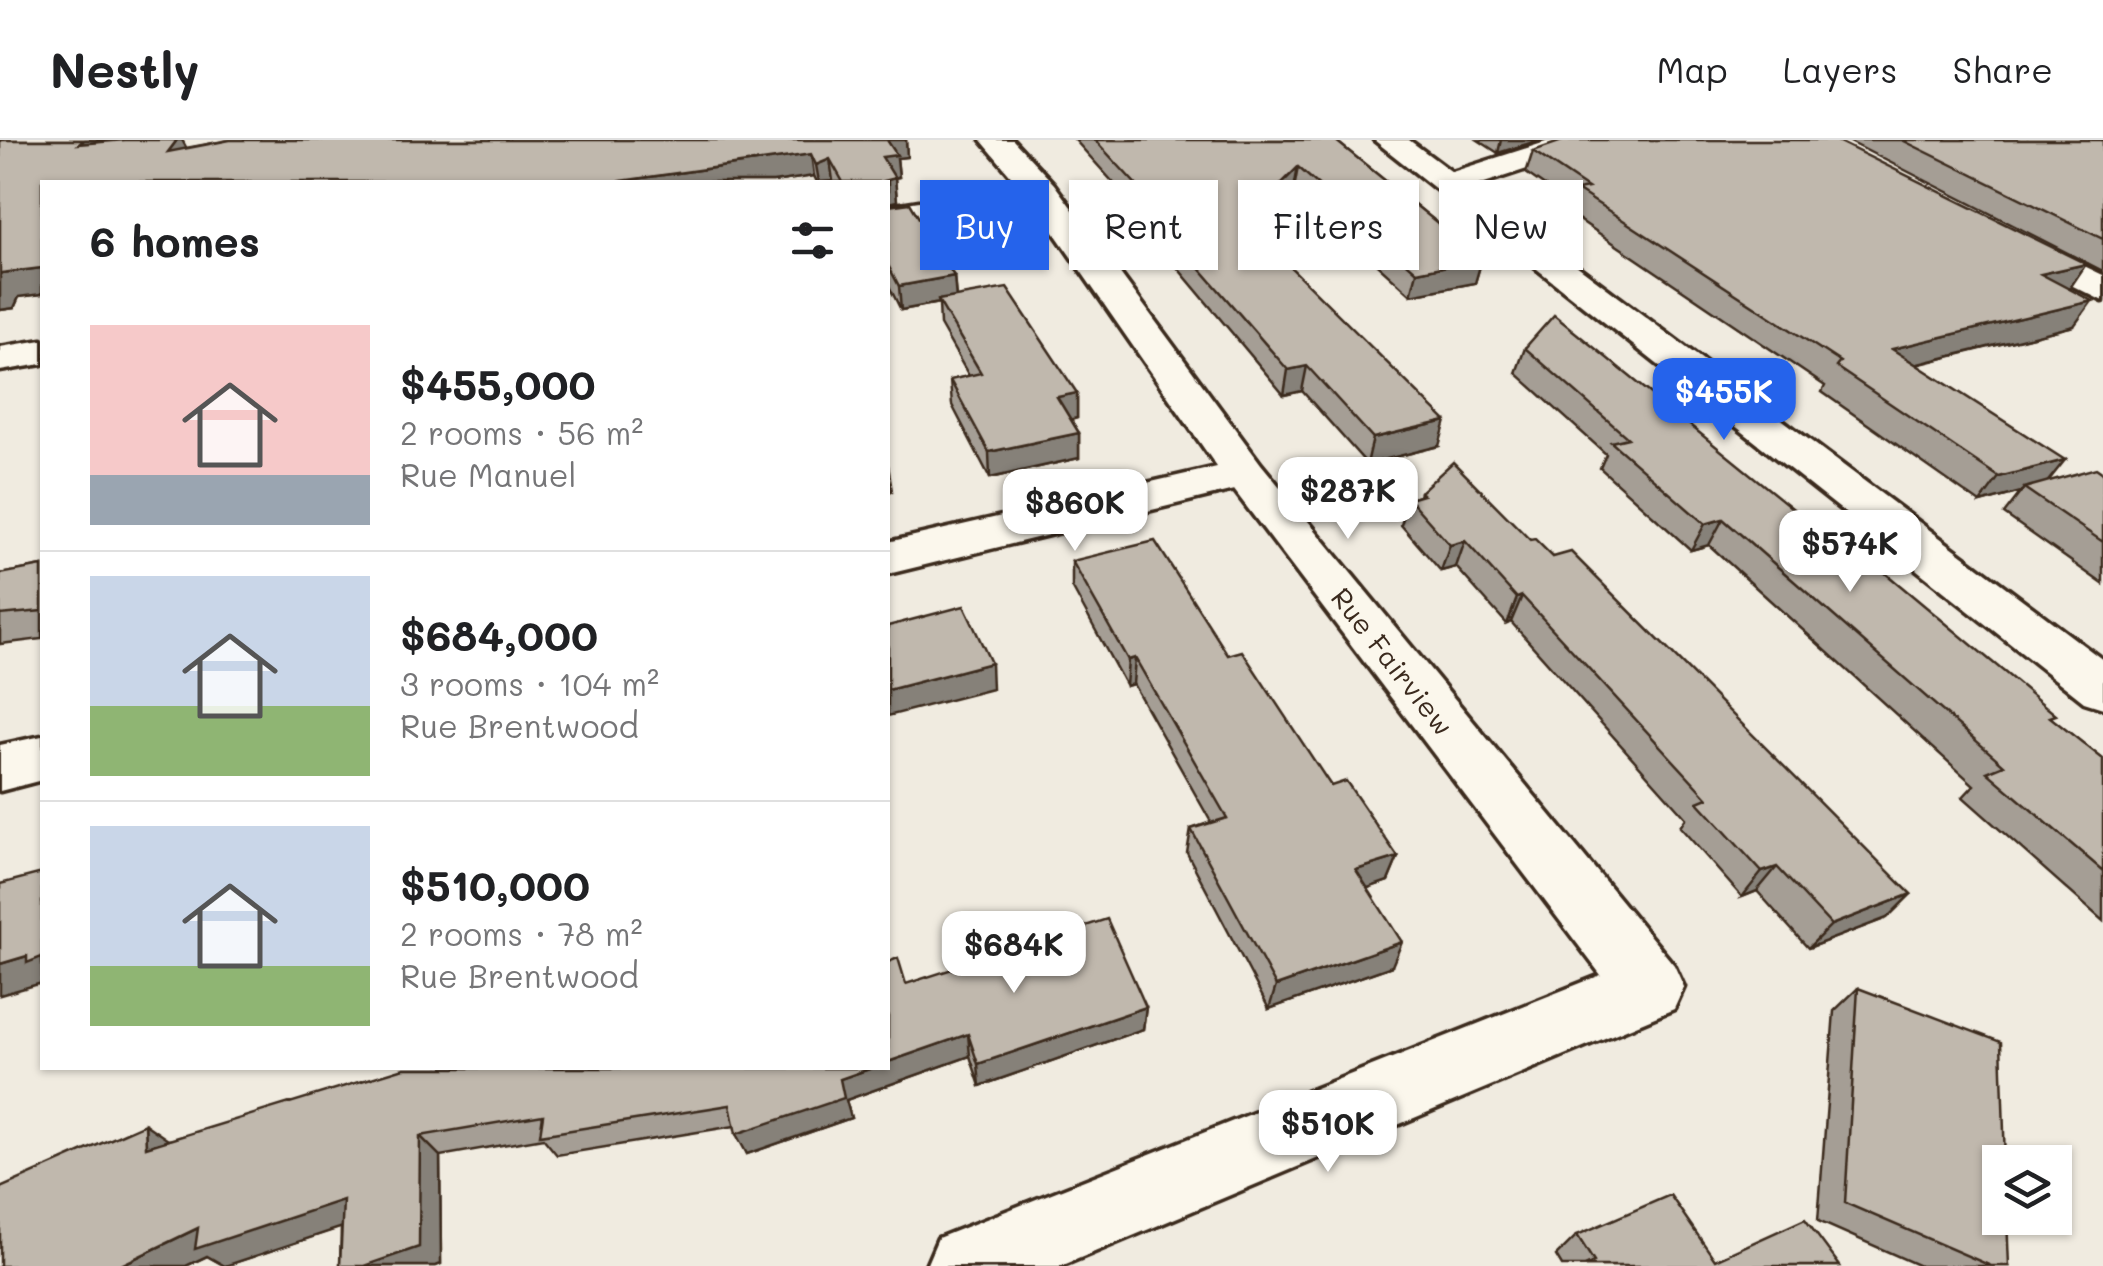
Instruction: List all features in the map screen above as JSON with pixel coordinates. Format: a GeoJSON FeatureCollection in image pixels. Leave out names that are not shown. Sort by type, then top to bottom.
{"type":"FeatureCollection","features":[{"type":"Feature","properties":{"kind":"street","name":"Rue Fairview"},"geometry":{"type":"LineString","coordinates":[[996,140],[1032,180]]}},
{"type":"Feature","properties":{"kind":"street"},"geometry":{"type":"LineString","coordinates":[[1389,140],[1443,180]]}},
{"type":"Feature","properties":{"kind":"street"},"geometry":{"type":"LineString","coordinates":[[1460,180],[1583,140]]}},
{"type":"Feature","properties":{"kind":"street","name":"Rue Fairview"},"geometry":{"type":"LineString","coordinates":[[966,1266],[1650,988],[1245,474],[1049,201]]}},
{"type":"Feature","properties":{"kind":"street"},"geometry":{"type":"LineString","coordinates":[[890,216],[920,211]]}},
{"type":"Feature","properties":{"kind":"street"},"geometry":{"type":"LineString","coordinates":[[1984,228],[2103,290]]}},
{"type":"Feature","properties":{"kind":"street"},"geometry":{"type":"LineString","coordinates":[[1560,270],[2103,688]]}},
{"type":"Feature","properties":{"kind":"street"},"geometry":{"type":"LineString","coordinates":[[0,358],[40,352]]}},
{"type":"Feature","properties":{"kind":"street"},"geometry":{"type":"LineString","coordinates":[[890,558],[1245,474]]}},
{"type":"Feature","properties":{"kind":"street"},"geometry":{"type":"LineString","coordinates":[[0,768],[40,758]]}},
{"type":"Feature","properties":{"kind":"building"},"geometry":{"type":"Polygon","coordinates":[[[0,140],[84,140],[79,144],[177,140],[168,152],[230,140],[887,140],[897,155],[882,157],[895,178],[887,180],[842,180],[830,159],[816,165],[811,154],[628,180],[40,180],[40,268],[2,273],[0,277],[0,140]]]}},
{"type":"Feature","properties":{"kind":"building"},"geometry":{"type":"Polygon","coordinates":[[[1095,140],[1335,140],[1384,180],[1313,180],[1298,167],[1285,180],[1238,180],[1238,270],[1293,270],[1446,421],[1373,438],[1307,366],[1288,370],[1201,270],[1218,270],[1218,180],[1132,180],[1095,140]]]}},
{"type":"Feature","properties":{"kind":"building"},"geometry":{"type":"Polygon","coordinates":[[[1565,140],[1835,140],[2086,264],[2041,274],[2092,301],[1892,349],[2065,460],[1999,477],[1836,367],[1840,362],[1583,194],[1583,189],[1588,188],[1583,180],[1576,180],[1533,151],[1565,140]]]}},
{"type":"Feature","properties":{"kind":"building"},"geometry":{"type":"Polygon","coordinates":[[[1902,140],[2103,140],[2103,239],[1902,140]]]}},
{"type":"Feature","properties":{"kind":"building"},"geometry":{"type":"Polygon","coordinates":[[[910,203],[920,220],[920,270],[950,270],[954,276],[899,286],[890,269],[890,206],[910,203]]]}},
{"type":"Feature","properties":{"kind":"building"},"geometry":{"type":"Polygon","coordinates":[[[1419,208],[1439,224],[1439,268],[1417,272],[1419,208]]]}},
{"type":"Feature","properties":{"kind":"building"},"geometry":{"type":"Polygon","coordinates":[[[1007,288],[1077,393],[1057,397],[1079,433],[989,452],[950,380],[981,373],[938,300],[1007,288]]]}},
{"type":"Feature","properties":{"kind":"building"},"geometry":{"type":"Polygon","coordinates":[[[1554,315],[1850,555],[1860,552],[2056,715],[2050,717],[2103,759],[2103,871],[1987,772],[2004,765],[1723,519],[1705,524],[1611,442],[1628,438],[1525,348],[1554,315]]]}},
{"type":"Feature","properties":{"kind":"building"},"geometry":{"type":"Polygon","coordinates":[[[1453,462],[1530,540],[1535,539],[1553,557],[1571,552],[1911,894],[1831,925],[1777,867],[1762,872],[1698,802],[1708,798],[1522,596],[1517,598],[1465,541],[1450,545],[1409,499],[1423,495],[1420,492],[1453,462]]]}},
{"type":"Feature","properties":{"kind":"building"},"geometry":{"type":"Polygon","coordinates":[[[2096,468],[2103,473],[2103,542],[2024,488],[2096,468]]]}},
{"type":"Feature","properties":{"kind":"building"},"geometry":{"type":"Polygon","coordinates":[[[1155,541],[1228,655],[1242,651],[1331,786],[1346,781],[1398,857],[1356,870],[1402,942],[1276,986],[1191,829],[1227,818],[1135,658],[1128,660],[1072,561],[1155,541]]]}},
{"type":"Feature","properties":{"kind":"building"},"geometry":{"type":"Polygon","coordinates":[[[40,566],[40,611],[0,615],[0,574],[40,566]]]}},
{"type":"Feature","properties":{"kind":"building"},"geometry":{"type":"Polygon","coordinates":[[[964,606],[991,663],[890,689],[890,625],[964,606]]]}},
{"type":"Feature","properties":{"kind":"building"},"geometry":{"type":"Polygon","coordinates":[[[40,874],[40,958],[27,963],[27,956],[0,964],[0,884],[40,874]]]}},
{"type":"Feature","properties":{"kind":"building"},"geometry":{"type":"Polygon","coordinates":[[[1107,919],[1146,1007],[978,1064],[968,1034],[890,1061],[890,961],[898,958],[906,984],[1107,919]]]}},
{"type":"Feature","properties":{"kind":"building"},"geometry":{"type":"Polygon","coordinates":[[[1858,988],[2001,1042],[2004,1145],[1982,1145],[1982,1235],[2008,1235],[2009,1266],[1991,1266],[1845,1203],[1858,988]]]}},
{"type":"Feature","properties":{"kind":"building"},"geometry":{"type":"Polygon","coordinates":[[[397,1070],[866,1070],[840,1079],[844,1098],[736,1134],[730,1105],[540,1135],[543,1115],[420,1136],[419,1247],[364,1266],[340,1266],[343,1200],[195,1249],[198,1228],[119,1266],[0,1266],[0,1188],[145,1124],[146,1147],[397,1070]]]}},
{"type":"Feature","properties":{"kind":"building"},"geometry":{"type":"Polygon","coordinates":[[[1670,1195],[1715,1260],[1805,1219],[1840,1266],[1585,1266],[1594,1262],[1577,1235],[1670,1195]]]}}]}
